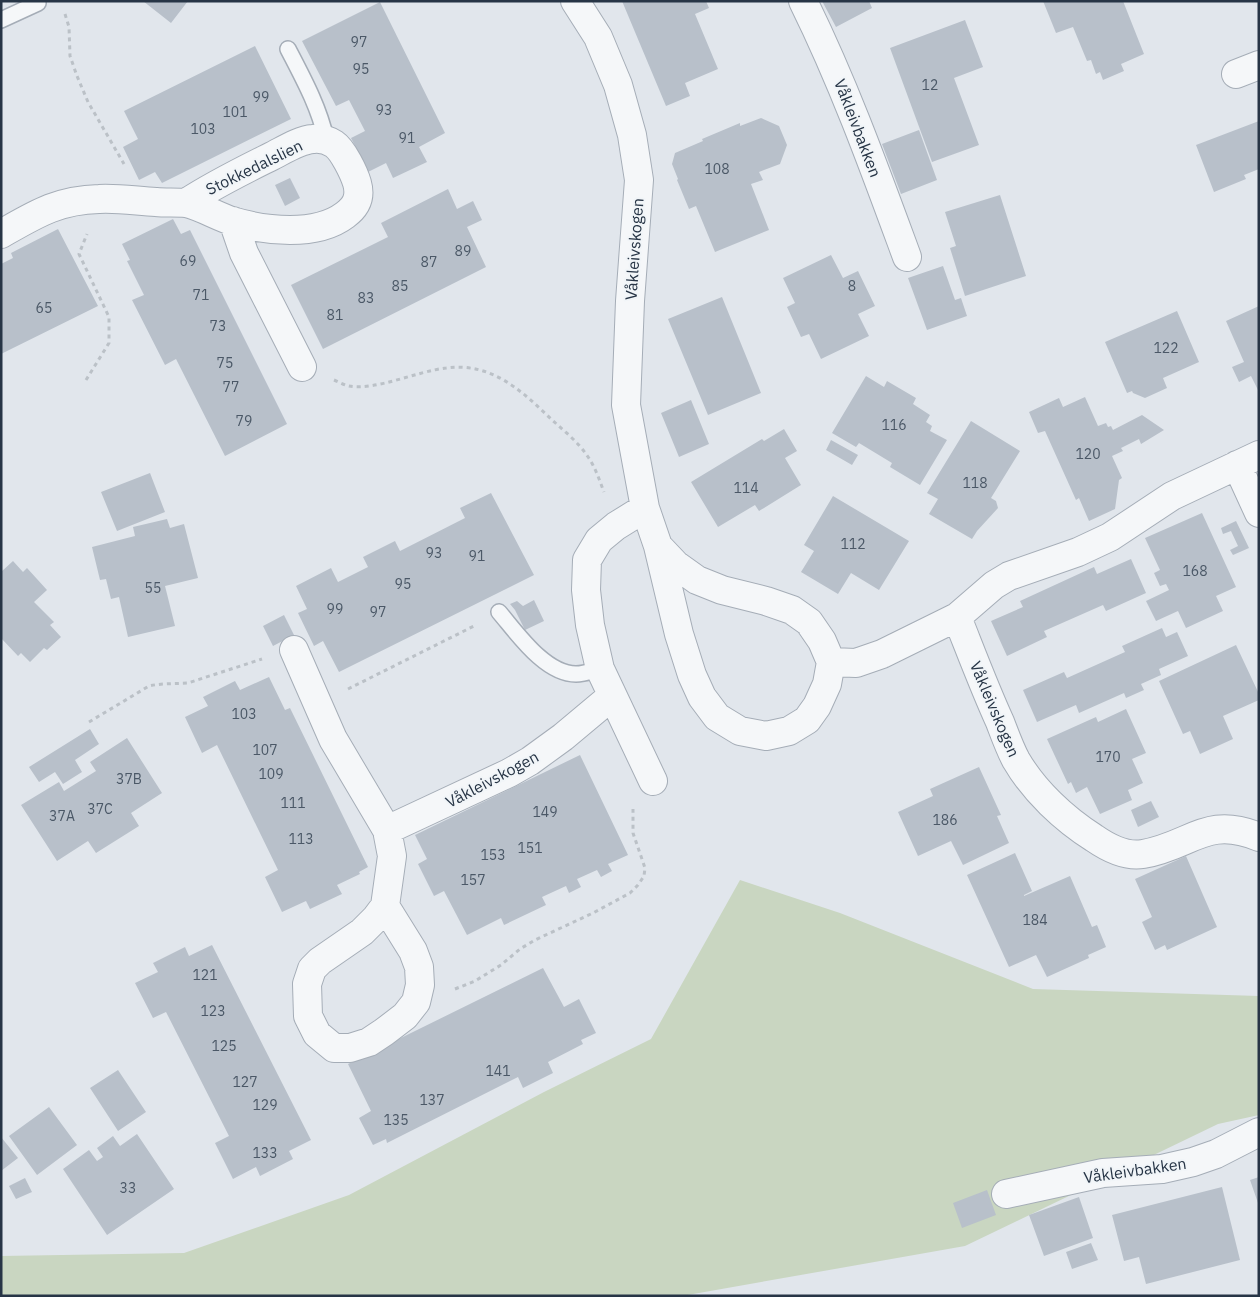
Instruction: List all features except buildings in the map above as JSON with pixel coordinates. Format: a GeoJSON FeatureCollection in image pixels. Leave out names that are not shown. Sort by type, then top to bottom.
{"type":"FeatureCollection","features":[{"type":"Feature","properties":{"kind":"street","name":"Våkleivskogen"},"geometry":{"type":"LineString","coordinates":[[575,1],[598,37],[618,85],[632,135],[639,180],[630,301],[626,405],[645,508],[658,546],[679,634],[692,675],[702,696],[717,717],[740,731],[766,736],[789,731],[807,720],[817,706],[827,684],[831,662],[822,641],[809,622],[792,610],[766,600],[722,590],[697,580],[676,565],[658,546]]}},
{"type":"Feature","properties":{"kind":"street","name":"Våkleivbakken"},"geometry":{"type":"LineString","coordinates":[[803,1],[825,46],[850,105],[907,257]]}},
{"type":"Feature","properties":{"kind":"street","name":"Stokkedalslien"},"geometry":{"type":"LineString","coordinates":[[1,234],[38,212],[57,205],[76,200],[101,199],[186,203],[232,221],[266,228],[294,230],[318,228],[339,220],[353,209],[359,196],[357,183],[351,168],[337,146],[326,139],[312,139],[296,144],[220,182],[186,203]]}},
{"type":"Feature","properties":{"kind":"street"},"geometry":{"type":"LineString","coordinates":[[232,221],[244,253],[302,367]]}},
{"type":"Feature","properties":{"kind":"street"},"geometry":{"type":"LineString","coordinates":[[831,662],[856,663],[882,654],[957,617],[994,585],[1009,576],[1055,561],[1110,537],[1172,496],[1248,460],[1259,513]]}},
{"type":"Feature","properties":{"kind":"street"},"geometry":{"type":"LineString","coordinates":[[645,508],[616,526],[599,540],[587,560],[586,590],[590,625],[600,669],[653,781]]}},
{"type":"Feature","properties":{"kind":"street","name":"Våkleivskogen"},"geometry":{"type":"LineString","coordinates":[[957,617],[985,689],[1016,760],[1055,808],[1084,832],[1124,853],[1141,854],[1160,850],[1209,830],[1228,828],[1259,837]]}},
{"type":"Feature","properties":{"kind":"street"},"geometry":{"type":"LineString","coordinates":[[294,650],[333,739],[387,830],[392,856],[385,906],[362,932],[320,961],[312,969],[307,984],[308,1016],[317,1034],[334,1048],[350,1048],[368,1042],[405,1016],[416,1002],[420,985],[419,967],[413,951],[385,906]]}},
{"type":"Feature","properties":{"kind":"street","name":"Våkleivskogen"},"geometry":{"type":"LineString","coordinates":[[387,830],[530,761],[563,737],[612,696]]}},
{"type":"Feature","properties":{"kind":"street","name":"Våkleivbakken"},"geometry":{"type":"LineString","coordinates":[[1006,1194],[1103,1173],[1162,1169],[1193,1162],[1216,1154],[1259,1132]]}},
{"type":"Feature","properties":{"kind":"lane"},"geometry":{"type":"LineString","coordinates":[[1,20],[38,3]]}},
{"type":"Feature","properties":{"kind":"lane"},"geometry":{"type":"LineString","coordinates":[[288,49],[322,119],[326,139]]}},
{"type":"Feature","properties":{"kind":"lane"},"geometry":{"type":"LineString","coordinates":[[501,615],[533,651],[552,666],[565,673],[578,674],[600,669]]}},
{"type":"Feature","properties":{"kind":"path"},"geometry":{"type":"LineString","coordinates":[[61,8],[69,28],[70,56],[75,70],[88,102],[125,166],[134,201]]}},
{"type":"Feature","properties":{"kind":"path"},"geometry":{"type":"LineString","coordinates":[[86,380],[109,343],[109,317],[79,254],[101,199]]}},
{"type":"Feature","properties":{"kind":"path"},"geometry":{"type":"LineString","coordinates":[[302,367],[349,386],[368,386],[445,368],[471,367],[488,372],[506,381],[528,397],[586,454],[596,470],[616,526]]}},
{"type":"Feature","properties":{"kind":"path"},"geometry":{"type":"LineString","coordinates":[[316,702],[348,689],[468,628],[501,615]]}},
{"type":"Feature","properties":{"kind":"path"},"geometry":{"type":"LineString","coordinates":[[88,722],[149,686],[188,682],[294,650]]}},
{"type":"Feature","properties":{"kind":"path"},"geometry":{"type":"LineString","coordinates":[[420,985],[452,990],[475,981],[535,940],[630,893],[644,876],[645,868],[633,833],[633,806],[643,788],[653,781]]}},
{"type":"Feature","properties":{"kind":"green space"},"geometry":{"type":"Polygon","coordinates":[[[740,880],[840,913],[1033,989],[1259,996],[1259,1115],[1218,1124],[965,1246],[682,1296],[1,1296],[1,1256],[184,1253],[349,1195],[544,1092],[651,1039],[740,880]]]}}]}
